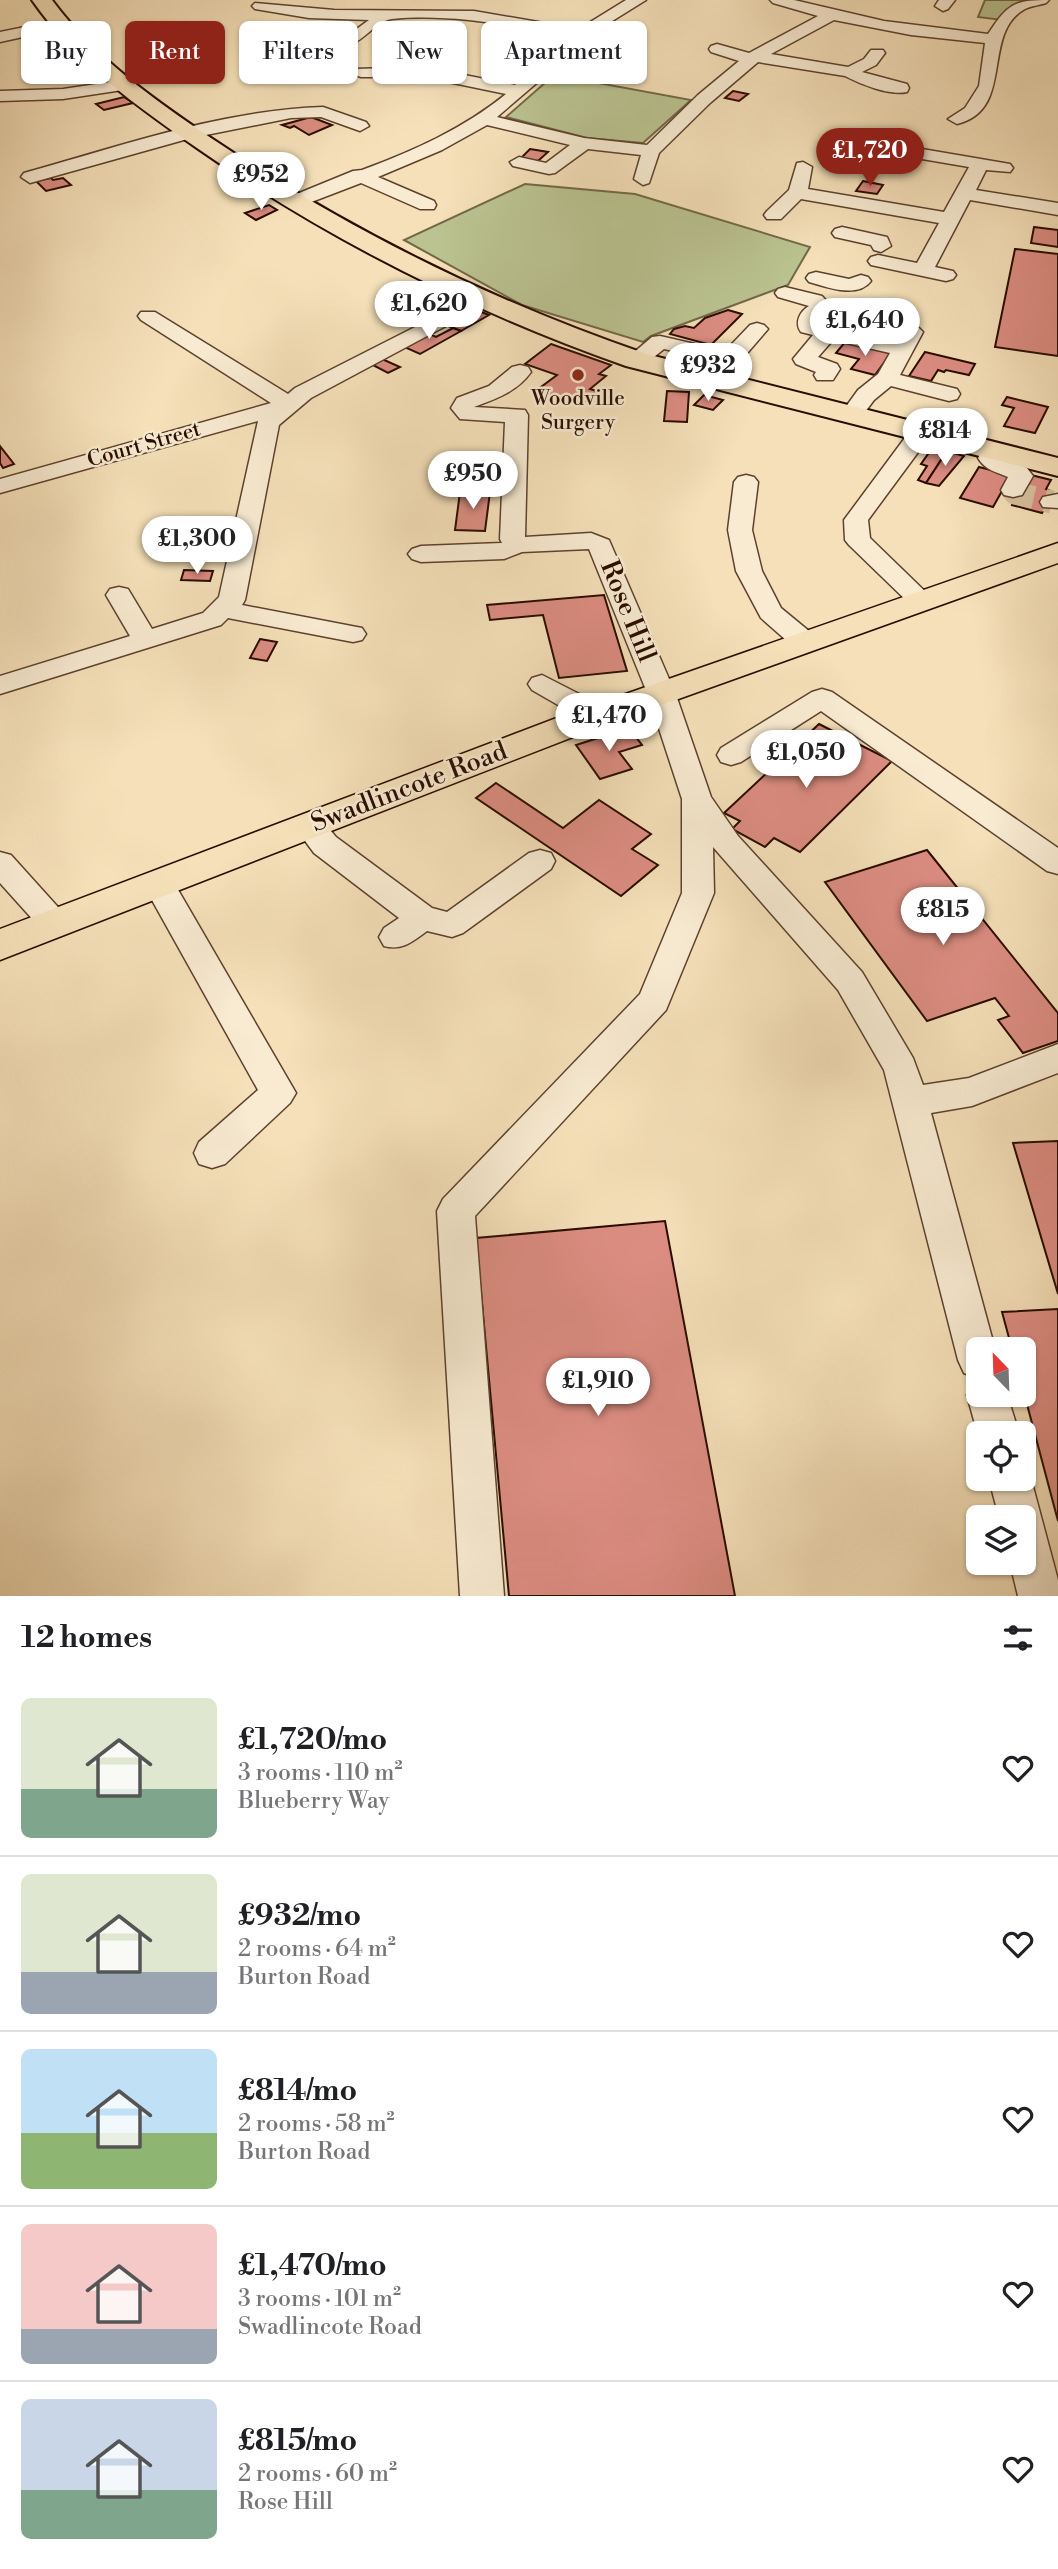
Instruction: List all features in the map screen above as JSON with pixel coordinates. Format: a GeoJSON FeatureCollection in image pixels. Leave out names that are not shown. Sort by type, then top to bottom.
{"type":"FeatureCollection","features":[{"type":"Feature","properties":{"kind":"highway"},"geometry":{"type":"LineString","coordinates":[[46,12],[83,53],[123,85],[294,202],[371,245],[480,300],[590,345],[636,360],[1058,467]]}},
{"type":"Feature","properties":{"kind":"main road","name":"Swadlincote Road"},"geometry":{"type":"LineString","coordinates":[[0,945],[591,719],[1058,552]]}},
{"type":"Feature","properties":{"kind":"street"},"geometry":{"type":"LineString","coordinates":[[600,21],[638,0]]}},
{"type":"Feature","properties":{"kind":"street"},"geometry":{"type":"LineString","coordinates":[[778,0],[829,17],[919,32],[995,35]]}},
{"type":"Feature","properties":{"kind":"street"},"geometry":{"type":"LineString","coordinates":[[972,115],[987,86],[995,35],[1013,9],[1041,0]]}},
{"type":"Feature","properties":{"kind":"street"},"geometry":{"type":"LineString","coordinates":[[260,6],[287,12],[383,16],[462,15],[506,21]]}},
{"type":"Feature","properties":{"kind":"street"},"geometry":{"type":"LineString","coordinates":[[0,37],[46,12]]}},
{"type":"Feature","properties":{"kind":"street"},"geometry":{"type":"LineString","coordinates":[[358,35],[383,16]]}},
{"type":"Feature","properties":{"kind":"street"},"geometry":{"type":"LineString","coordinates":[[483,119],[584,143],[647,164],[704,99],[754,58],[829,17]]}},
{"type":"Feature","properties":{"kind":"street"},"geometry":{"type":"LineString","coordinates":[[717,49],[856,75],[901,88]]}},
{"type":"Feature","properties":{"kind":"street"},"geometry":{"type":"LineString","coordinates":[[856,75],[877,53]]}},
{"type":"Feature","properties":{"kind":"street"},"geometry":{"type":"LineString","coordinates":[[361,73],[424,72],[518,91]]}},
{"type":"Feature","properties":{"kind":"street"},"geometry":{"type":"LineString","coordinates":[[294,202],[438,147],[483,119],[526,84]]}},
{"type":"Feature","properties":{"kind":"street"},"geometry":{"type":"LineString","coordinates":[[0,96],[63,94],[123,85]]}},
{"type":"Feature","properties":{"kind":"street"},"geometry":{"type":"LineString","coordinates":[[111,136],[291,113],[323,112],[360,126]]}},
{"type":"Feature","properties":{"kind":"street"},"geometry":{"type":"LineString","coordinates":[[89,143],[34,170],[182,127]]}},
{"type":"Feature","properties":{"kind":"street"},"geometry":{"type":"LineString","coordinates":[[840,140],[1004,168]]}},
{"type":"Feature","properties":{"kind":"street"},"geometry":{"type":"LineString","coordinates":[[519,162],[549,169],[584,143]]}},
{"type":"Feature","properties":{"kind":"street"},"geometry":{"type":"LineString","coordinates":[[923,270],[980,164]]}},
{"type":"Feature","properties":{"kind":"street"},"geometry":{"type":"LineString","coordinates":[[359,175],[427,205]]}},
{"type":"Feature","properties":{"kind":"street"},"geometry":{"type":"LineString","coordinates":[[774,215],[798,186],[949,219]]}},
{"type":"Feature","properties":{"kind":"street"},"geometry":{"type":"LineString","coordinates":[[963,193],[1058,209]]}},
{"type":"Feature","properties":{"kind":"street"},"geometry":{"type":"LineString","coordinates":[[816,278],[850,285],[873,263],[880,241],[842,233]]}},
{"type":"Feature","properties":{"kind":"street"},"geometry":{"type":"LineString","coordinates":[[873,263],[946,275]]}},
{"type":"Feature","properties":{"kind":"street"},"geometry":{"type":"LineString","coordinates":[[785,293],[815,300],[817,325],[804,359],[829,369],[825,375]]}},
{"type":"Feature","properties":{"kind":"street"},"geometry":{"type":"LineString","coordinates":[[0,685],[212,618],[232,600],[268,423],[303,393],[480,300]]}},
{"type":"Feature","properties":{"kind":"street"},"geometry":{"type":"LineString","coordinates":[[148,316],[289,405]]}},
{"type":"Feature","properties":{"kind":"street"},"geometry":{"type":"LineString","coordinates":[[817,325],[907,340],[887,379],[866,395],[851,415]]}},
{"type":"Feature","properties":{"kind":"street"},"geometry":{"type":"LineString","coordinates":[[636,360],[660,342],[695,350],[735,353],[757,329]]}},
{"type":"Feature","properties":{"kind":"street"},"geometry":{"type":"LineString","coordinates":[[421,554],[504,551],[517,545],[512,538],[511,527],[517,415],[468,414],[462,408],[466,403],[496,391],[520,372]]}},
{"type":"Feature","properties":{"kind":"street"},"geometry":{"type":"LineString","coordinates":[[887,379],[948,396]]}},
{"type":"Feature","properties":{"kind":"street","name":"Court Street"},"geometry":{"type":"LineString","coordinates":[[0,486],[289,405]]}},
{"type":"Feature","properties":{"kind":"street"},"geometry":{"type":"LineString","coordinates":[[921,432],[856,520],[858,540],[921,600]]}},
{"type":"Feature","properties":{"kind":"street"},"geometry":{"type":"LineString","coordinates":[[993,451],[990,458],[992,462],[1021,476],[1013,489]]}},
{"type":"Feature","properties":{"kind":"street"},"geometry":{"type":"LineString","coordinates":[[746,482],[740,530],[749,571],[770,612],[805,642]]}},
{"type":"Feature","properties":{"kind":"street","name":"Rose Hill"},"geometry":{"type":"LineString","coordinates":[[517,545],[591,541],[600,545],[662,695],[697,800],[727,844],[850,981],[906,1085],[972,1337]]}},
{"type":"Feature","properties":{"kind":"street"},"geometry":{"type":"LineString","coordinates":[[120,595],[145,639]]}},
{"type":"Feature","properties":{"kind":"street"},"geometry":{"type":"LineString","coordinates":[[222,609],[354,634]]}},
{"type":"Feature","properties":{"kind":"street"},"geometry":{"type":"LineString","coordinates":[[542,684],[575,703],[591,719]]}},
{"type":"Feature","properties":{"kind":"street"},"geometry":{"type":"LineString","coordinates":[[730,755],[822,698],[1058,863]]}},
{"type":"Feature","properties":{"kind":"street"},"geometry":{"type":"LineString","coordinates":[[482,1596],[456,1211],[654,1000],[698,893],[697,800]]}},
{"type":"Feature","properties":{"kind":"street"},"geometry":{"type":"LineString","coordinates":[[309,826],[325,845],[422,918],[452,925],[540,861]]}},
{"type":"Feature","properties":{"kind":"street"},"geometry":{"type":"LineString","coordinates":[[0,863],[55,924]]}},
{"type":"Feature","properties":{"kind":"street"},"geometry":{"type":"LineString","coordinates":[[159,884],[278,1093],[212,1153]]}},
{"type":"Feature","properties":{"kind":"street"},"geometry":{"type":"LineString","coordinates":[[395,937],[422,918]]}},
{"type":"Feature","properties":{"kind":"street"},"geometry":{"type":"LineString","coordinates":[[906,1085],[972,1092],[1058,1058]]}},
{"type":"Feature","properties":{"kind":"street"},"geometry":{"type":"LineString","coordinates":[[1035,1575],[1040,1596]]}},
{"type":"Feature","properties":{"kind":"green space"},"geometry":{"type":"Polygon","coordinates":[[[985,0],[1033,0],[1008,9],[1002,20],[978,17],[985,0]]]}},
{"type":"Feature","properties":{"kind":"green space"},"geometry":{"type":"Polygon","coordinates":[[[544,84],[603,84],[691,100],[643,143],[587,138],[506,117],[544,84]]]}},
{"type":"Feature","properties":{"kind":"green space"},"geometry":{"type":"Polygon","coordinates":[[[525,184],[635,194],[810,247],[788,285],[651,336],[643,342],[522,305],[404,240],[525,184]]]}},
{"type":"Feature","properties":{"kind":"building"},"geometry":{"type":"Polygon","coordinates":[[[733,91],[748,94],[739,101],[725,98],[733,91]]]}},
{"type":"Feature","properties":{"kind":"building"},"geometry":{"type":"Polygon","coordinates":[[[124,97],[133,103],[104,110],[96,104],[124,97]]]}},
{"type":"Feature","properties":{"kind":"building"},"geometry":{"type":"Polygon","coordinates":[[[311,117],[332,125],[309,135],[294,126],[290,128],[282,125],[311,117]]]}},
{"type":"Feature","properties":{"kind":"building"},"geometry":{"type":"Polygon","coordinates":[[[530,149],[548,152],[538,161],[521,158],[530,149]]]}},
{"type":"Feature","properties":{"kind":"building"},"geometry":{"type":"Polygon","coordinates":[[[63,178],[71,185],[46,191],[36,181],[63,178]]]}},
{"type":"Feature","properties":{"kind":"building"},"geometry":{"type":"Polygon","coordinates":[[[863,181],[883,185],[877,194],[856,191],[863,181]]]}},
{"type":"Feature","properties":{"kind":"building"},"geometry":{"type":"Polygon","coordinates":[[[269,205],[277,210],[256,220],[245,213],[269,205]]]}},
{"type":"Feature","properties":{"kind":"building"},"geometry":{"type":"Polygon","coordinates":[[[1034,227],[1058,230],[1058,247],[1031,243],[1034,227]]]}},
{"type":"Feature","properties":{"kind":"building"},"geometry":{"type":"Polygon","coordinates":[[[1015,249],[1058,254],[1058,356],[995,347],[1015,249]]]}},
{"type":"Feature","properties":{"kind":"building"},"geometry":{"type":"Polygon","coordinates":[[[471,308],[489,315],[461,331],[443,324],[471,308]]]}},
{"type":"Feature","properties":{"kind":"building"},"geometry":{"type":"Polygon","coordinates":[[[857,308],[869,311],[862,322],[850,319],[857,308]]]}},
{"type":"Feature","properties":{"kind":"building"},"geometry":{"type":"Polygon","coordinates":[[[728,310],[742,314],[711,345],[670,334],[674,329],[685,326],[694,328],[705,318],[728,310]]]}},
{"type":"Feature","properties":{"kind":"building"},"geometry":{"type":"Polygon","coordinates":[[[453,328],[461,331],[420,354],[402,346],[427,333],[436,337],[453,328]]]}},
{"type":"Feature","properties":{"kind":"building"},"geometry":{"type":"Polygon","coordinates":[[[845,342],[891,353],[875,375],[851,369],[859,359],[836,353],[845,342]]]}},
{"type":"Feature","properties":{"kind":"building","name":"Woodville Surgery"},"geometry":{"type":"Polygon","coordinates":[[[551,344],[611,365],[599,374],[606,376],[590,389],[597,391],[580,405],[537,390],[557,375],[525,364],[551,344]]]}},
{"type":"Feature","properties":{"kind":"building"},"geometry":{"type":"Polygon","coordinates":[[[925,352],[975,364],[969,375],[938,370],[931,381],[909,376],[925,352]]]}},
{"type":"Feature","properties":{"kind":"building"},"geometry":{"type":"Polygon","coordinates":[[[382,359],[400,367],[388,373],[371,364],[382,359]]]}},
{"type":"Feature","properties":{"kind":"building"},"geometry":{"type":"Polygon","coordinates":[[[667,391],[689,392],[687,422],[664,421],[667,391]]]}},
{"type":"Feature","properties":{"kind":"building"},"geometry":{"type":"Polygon","coordinates":[[[704,395],[723,400],[713,410],[694,405],[704,395]]]}},
{"type":"Feature","properties":{"kind":"building"},"geometry":{"type":"Polygon","coordinates":[[[1007,397],[1048,407],[1035,433],[1004,426],[1014,408],[1002,405],[1007,397]]]}},
{"type":"Feature","properties":{"kind":"building"},"geometry":{"type":"Polygon","coordinates":[[[0,446],[14,464],[3,468],[0,463],[0,446]]]}},
{"type":"Feature","properties":{"kind":"building"},"geometry":{"type":"Polygon","coordinates":[[[933,447],[947,451],[926,483],[918,480],[927,466],[921,464],[933,447]]]}},
{"type":"Feature","properties":{"kind":"building"},"geometry":{"type":"Polygon","coordinates":[[[947,451],[964,456],[939,486],[926,483],[947,451]]]}},
{"type":"Feature","properties":{"kind":"building"},"geometry":{"type":"Polygon","coordinates":[[[979,467],[1011,475],[993,507],[960,498],[979,467]]]}},
{"type":"Feature","properties":{"kind":"building"},"geometry":{"type":"Polygon","coordinates":[[[1027,474],[1051,480],[1046,489],[1053,492],[1042,513],[1012,505],[1027,474]]]}},
{"type":"Feature","properties":{"kind":"building"},"geometry":{"type":"Polygon","coordinates":[[[460,492],[490,492],[485,531],[455,530],[460,492]]]}},
{"type":"Feature","properties":{"kind":"building"},"geometry":{"type":"Polygon","coordinates":[[[184,570],[213,571],[210,581],[181,580],[184,570]]]}},
{"type":"Feature","properties":{"kind":"building"},"geometry":{"type":"Polygon","coordinates":[[[604,595],[627,671],[559,678],[543,615],[490,620],[487,605],[604,595]]]}},
{"type":"Feature","properties":{"kind":"building"},"geometry":{"type":"Polygon","coordinates":[[[260,639],[277,642],[267,661],[250,658],[260,639]]]}},
{"type":"Feature","properties":{"kind":"building"},"geometry":{"type":"Polygon","coordinates":[[[819,724],[892,761],[800,852],[774,838],[765,847],[732,829],[740,821],[724,813],[819,724]]]}},
{"type":"Feature","properties":{"kind":"building"},"geometry":{"type":"Polygon","coordinates":[[[629,728],[642,745],[619,752],[632,769],[600,779],[576,745],[629,728]]]}},
{"type":"Feature","properties":{"kind":"building"},"geometry":{"type":"Polygon","coordinates":[[[496,783],[563,828],[599,800],[651,834],[632,849],[658,865],[621,896],[476,798],[496,783]]]}},
{"type":"Feature","properties":{"kind":"building"},"geometry":{"type":"Polygon","coordinates":[[[927,850],[1058,1013],[1058,1041],[1023,1053],[998,1020],[1009,1016],[995,998],[927,1021],[825,882],[927,850]]]}},
{"type":"Feature","properties":{"kind":"building"},"geometry":{"type":"Polygon","coordinates":[[[1058,1141],[1058,1294],[1013,1143],[1058,1141]]]}},
{"type":"Feature","properties":{"kind":"building"},"geometry":{"type":"Polygon","coordinates":[[[665,1221],[735,1596],[509,1596],[476,1238],[665,1221]]]}},
{"type":"Feature","properties":{"kind":"building"},"geometry":{"type":"Polygon","coordinates":[[[1058,1309],[1058,1521],[1036,1438],[1036,1421],[1031,1421],[1028,1407],[1036,1407],[1036,1337],[1009,1337],[1002,1312],[1058,1309]]]}},
{"type":"Feature","properties":{"kind":"tunnel"},"geometry":{"type":"LineString","coordinates":[[1013,490],[1015,493],[1052,502]]}},
{"type":"Feature","properties":{"kind":"place","name":"Woodville Surgery"},"geometry":{"type":"Point","coordinates":[578,375]}}]}
